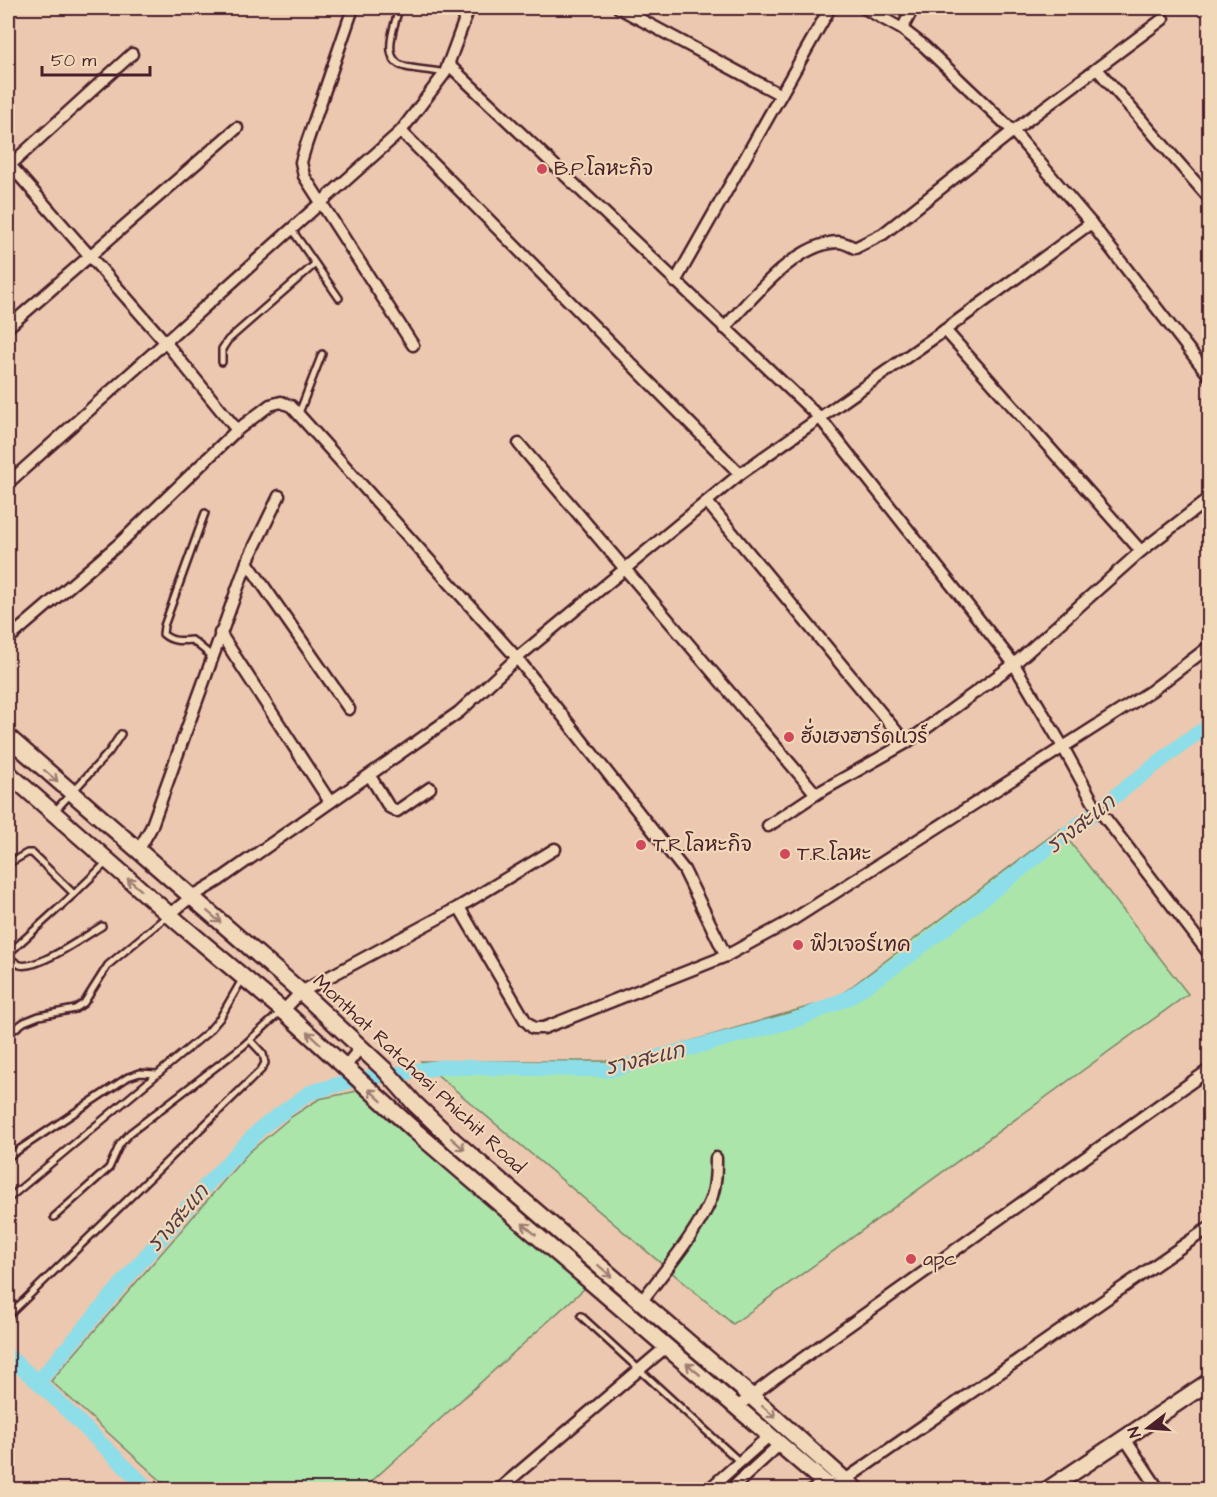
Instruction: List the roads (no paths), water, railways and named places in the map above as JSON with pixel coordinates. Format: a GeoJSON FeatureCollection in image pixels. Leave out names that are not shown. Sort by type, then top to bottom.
{"type":"FeatureCollection","features":[{"type":"Feature","properties":{"kind":"street"},"geometry":{"type":"LineString","coordinates":[[353,8],[301,162],[304,176],[413,345]]}},
{"type":"Feature","properties":{"kind":"street"},"geometry":{"type":"LineString","coordinates":[[8,483],[401,131],[447,69],[469,8]]}},
{"type":"Feature","properties":{"kind":"street"},"geometry":{"type":"LineString","coordinates":[[619,8],[781,94]]}},
{"type":"Feature","properties":{"kind":"street"},"geometry":{"type":"LineString","coordinates":[[675,282],[830,8]]}},
{"type":"Feature","properties":{"kind":"street"},"geometry":{"type":"LineString","coordinates":[[864,8],[902,29],[924,46],[1013,131],[1091,224],[1209,378]]}},
{"type":"Feature","properties":{"kind":"street"},"geometry":{"type":"LineString","coordinates":[[902,29],[913,8]]}},
{"type":"Feature","properties":{"kind":"street"},"geometry":{"type":"LineString","coordinates":[[724,328],[788,264],[812,248],[826,243],[841,242],[855,248],[882,234],[1013,131],[1163,19]]}},
{"type":"Feature","properties":{"kind":"street"},"geometry":{"type":"LineString","coordinates":[[132,54],[9,166],[91,255],[237,430]]}},
{"type":"Feature","properties":{"kind":"street"},"geometry":{"type":"LineString","coordinates":[[447,69],[820,418],[1014,664],[1064,747],[1093,802],[1209,955]]}},
{"type":"Feature","properties":{"kind":"street"},"geometry":{"type":"LineString","coordinates":[[1097,69],[1209,200]]}},
{"type":"Feature","properties":{"kind":"street"},"geometry":{"type":"LineString","coordinates":[[8,327],[237,128]]}},
{"type":"Feature","properties":{"kind":"street"},"geometry":{"type":"LineString","coordinates":[[401,131],[740,474]]}},
{"type":"Feature","properties":{"kind":"street"},"geometry":{"type":"LineString","coordinates":[[169,915],[191,897],[218,881],[459,712],[517,658],[740,474],[1091,224]]}},
{"type":"Feature","properties":{"kind":"street"},"geometry":{"type":"LineString","coordinates":[[945,330],[1141,551]]}},
{"type":"Feature","properties":{"kind":"street"},"geometry":{"type":"LineString","coordinates":[[8,639],[120,543],[237,430],[270,405],[281,402],[291,405],[517,658],[684,870],[726,956]]}},
{"type":"Feature","properties":{"kind":"street"},"geometry":{"type":"LineString","coordinates":[[519,444],[816,794]]}},
{"type":"Feature","properties":{"kind":"street"},"geometry":{"type":"LineString","coordinates":[[138,851],[151,828],[247,562],[279,496]]}},
{"type":"Feature","properties":{"kind":"street"},"geometry":{"type":"LineString","coordinates":[[768,826],[816,794],[906,743],[1014,664],[1141,551],[1209,498]]}},
{"type":"Feature","properties":{"kind":"street"},"geometry":{"type":"LineString","coordinates":[[707,502],[906,743]]}},
{"type":"Feature","properties":{"kind":"street"},"geometry":{"type":"LineString","coordinates":[[247,562],[349,709]]}},
{"type":"Feature","properties":{"kind":"street"},"geometry":{"type":"LineString","coordinates":[[220,633],[330,802]]}},
{"type":"Feature","properties":{"kind":"street"},"geometry":{"type":"LineString","coordinates":[[459,907],[525,1020],[533,1028],[544,1028],[726,956],[794,919],[1150,691],[1209,646]]}},
{"type":"Feature","properties":{"kind":"street","name":"Monthat Ratchasi Phichit Road"},"geometry":{"type":"LineString","coordinates":[[8,737],[301,992],[385,1070],[426,1116],[751,1396],[844,1486]]}},
{"type":"Feature","properties":{"kind":"street","name":"Monthat Ratchasi Phichit Road"},"geometry":{"type":"LineString","coordinates":[[8,773],[169,915],[244,976],[414,1130],[775,1440],[821,1479],[844,1486]]}},
{"type":"Feature","properties":{"kind":"street"},"geometry":{"type":"LineString","coordinates":[[370,776],[389,807],[397,811],[429,788]]}},
{"type":"Feature","properties":{"kind":"street"},"geometry":{"type":"LineString","coordinates":[[283,1011],[301,992],[459,907],[555,849]]}},
{"type":"Feature","properties":{"kind":"street"},"geometry":{"type":"LineString","coordinates":[[345,1067],[360,1048]]}},
{"type":"Feature","properties":{"kind":"street"},"geometry":{"type":"LineString","coordinates":[[737,1407],[1209,1069]]}},
{"type":"Feature","properties":{"kind":"street"},"geometry":{"type":"LineString","coordinates":[[414,1130],[426,1116]]}},
{"type":"Feature","properties":{"kind":"street"},"geometry":{"type":"LineString","coordinates":[[641,1302],[680,1249],[710,1202],[715,1184],[716,1158]]}},
{"type":"Feature","properties":{"kind":"street"},"geometry":{"type":"LineString","coordinates":[[844,1486],[1209,1227]]}},
{"type":"Feature","properties":{"kind":"street"},"geometry":{"type":"LineString","coordinates":[[498,1490],[666,1347]]}},
{"type":"Feature","properties":{"kind":"street"},"geometry":{"type":"LineString","coordinates":[[1047,1490],[1209,1381]]}},
{"type":"Feature","properties":{"kind":"street"},"geometry":{"type":"LineString","coordinates":[[1125,1439],[1159,1490]]}},
{"type":"Feature","properties":{"kind":"street"},"geometry":{"type":"LineString","coordinates":[[708,1490],[740,1462],[775,1440]]}},
{"type":"Feature","properties":{"kind":"street"},"geometry":{"type":"LineString","coordinates":[[730,1490],[775,1440]]}},
{"type":"Feature","properties":{"kind":"lane"},"geometry":{"type":"LineString","coordinates":[[399,8],[389,48],[393,57],[405,67],[447,69]]}},
{"type":"Feature","properties":{"kind":"lane"},"geometry":{"type":"LineString","coordinates":[[292,230],[339,298]]}},
{"type":"Feature","properties":{"kind":"lane"},"geometry":{"type":"LineString","coordinates":[[222,362],[222,349],[228,340],[315,264]]}},
{"type":"Feature","properties":{"kind":"lane"},"geometry":{"type":"LineString","coordinates":[[299,413],[322,354]]}},
{"type":"Feature","properties":{"kind":"lane"},"geometry":{"type":"LineString","coordinates":[[205,513],[163,634],[168,639],[178,642],[192,640],[213,657]]}},
{"type":"Feature","properties":{"kind":"lane"},"geometry":{"type":"LineString","coordinates":[[53,813],[98,765],[121,734]]}},
{"type":"Feature","properties":{"kind":"lane"},"geometry":{"type":"LineString","coordinates":[[13,861],[27,853],[32,853],[74,894]]}},
{"type":"Feature","properties":{"kind":"lane"},"geometry":{"type":"LineString","coordinates":[[102,926],[31,964],[21,965],[8,955],[108,861]]}},
{"type":"Feature","properties":{"kind":"lane"},"geometry":{"type":"LineString","coordinates":[[8,1034],[24,1022],[39,1016],[75,1009],[84,1003],[108,965],[169,915]]}},
{"type":"Feature","properties":{"kind":"lane"},"geometry":{"type":"LineString","coordinates":[[8,1198],[208,1032],[220,1018],[244,976]]}},
{"type":"Feature","properties":{"kind":"lane"},"geometry":{"type":"LineString","coordinates":[[54,1217],[110,1168],[120,1144],[130,1133],[250,1040],[283,1011]]}},
{"type":"Feature","properties":{"kind":"lane"},"geometry":{"type":"LineString","coordinates":[[8,1316],[261,1070],[265,1063],[263,1054],[250,1040]]}},
{"type":"Feature","properties":{"kind":"lane"},"geometry":{"type":"LineString","coordinates":[[8,1157],[128,1077],[140,1073],[156,1074]]}},
{"type":"Feature","properties":{"kind":"lane"},"geometry":{"type":"LineString","coordinates":[[580,1316],[740,1462]]}},
{"type":"Feature","properties":{"kind":"lane"},"geometry":{"type":"LineString","coordinates":[[809,1490],[821,1479]]}},
{"type":"Feature","properties":{"kind":"waterway","name":"รางสะแก"},"geometry":{"type":"LineString","coordinates":[[38,1382],[210,1181],[262,1127],[309,1093],[353,1080],[442,1067],[610,1070],[799,1019],[848,998],[908,957],[1190,738],[1210,726]]}},
{"type":"Feature","properties":{"kind":"waterway"},"geometry":{"type":"LineString","coordinates":[[8,1356],[38,1382],[149,1490]]}},
{"type":"Feature","properties":{"kind":"railway"},"geometry":{"type":"LineString","coordinates":[[1201,8],[1210,13]]}},
{"type":"Feature","properties":{"kind":"place","name":"B.P.โลหะกิจ"},"geometry":{"type":"Point","coordinates":[542,169]}},
{"type":"Feature","properties":{"kind":"place","name":"ฮั่งเฮงฮาร์ดแวร์"},"geometry":{"type":"Point","coordinates":[789,737]}},
{"type":"Feature","properties":{"kind":"place","name":"T.R.โลหะกิจ"},"geometry":{"type":"Point","coordinates":[641,845]}},
{"type":"Feature","properties":{"kind":"place","name":"T.R.โลหะ"},"geometry":{"type":"Point","coordinates":[785,854]}},
{"type":"Feature","properties":{"kind":"place","name":"ฟิวเจอร์เทค"},"geometry":{"type":"Point","coordinates":[798,945]}},
{"type":"Feature","properties":{"kind":"place","name":"apc"},"geometry":{"type":"Point","coordinates":[911,1259]}}]}
